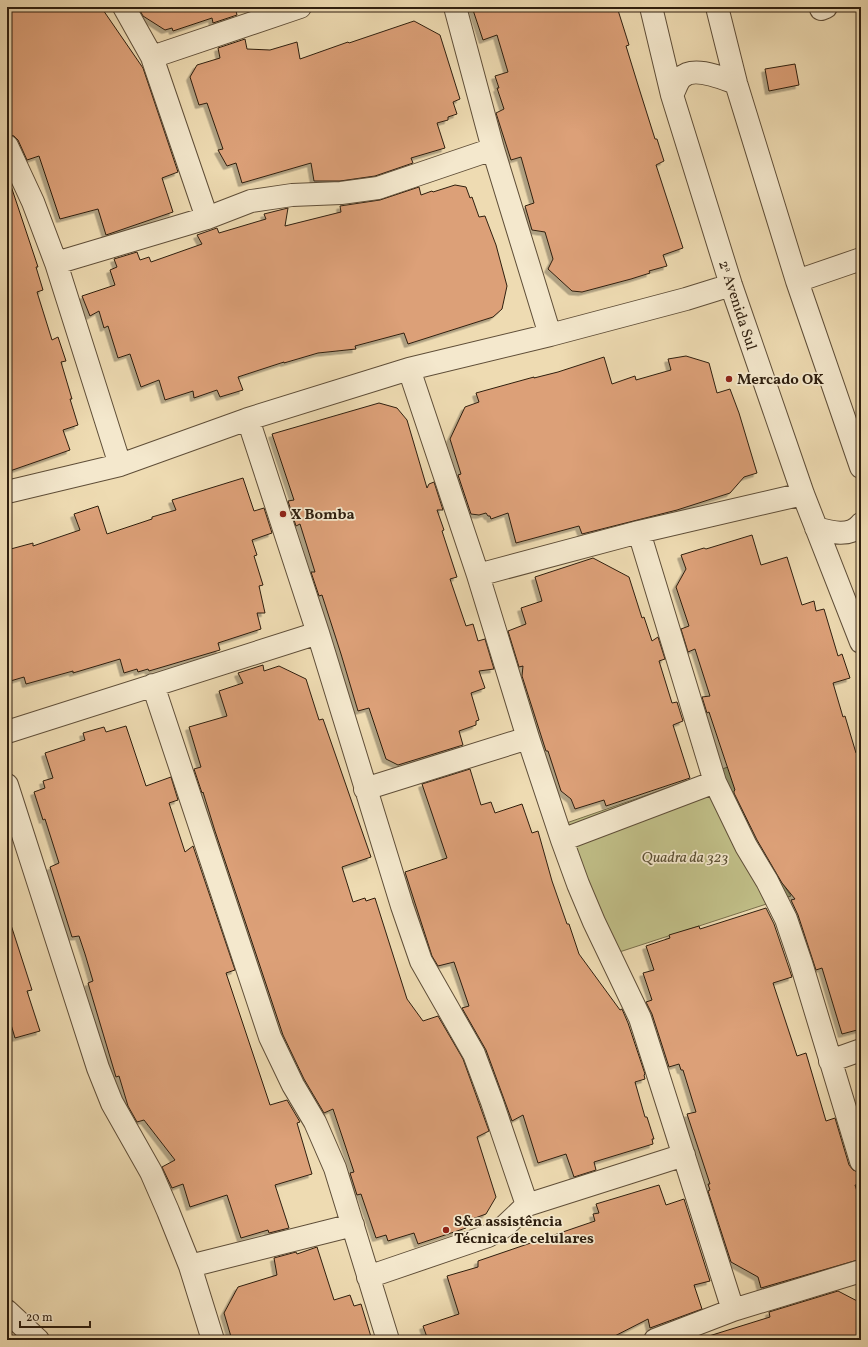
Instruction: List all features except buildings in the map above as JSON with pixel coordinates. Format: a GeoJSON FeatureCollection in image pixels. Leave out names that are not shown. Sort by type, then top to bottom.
{"type":"FeatureCollection","features":[{"type":"Feature","properties":{"kind":"street"},"geometry":{"type":"LineString","coordinates":[[124,7],[152,57],[207,218]]}},
{"type":"Feature","properties":{"kind":"street"},"geometry":{"type":"LineString","coordinates":[[152,57],[298,7]]}},
{"type":"Feature","properties":{"kind":"street"},"geometry":{"type":"LineString","coordinates":[[455,7],[493,150],[550,335]]}},
{"type":"Feature","properties":{"kind":"street","name":"2ᵃ Avenida Sul"},"geometry":{"type":"LineString","coordinates":[[651,7],[672,96],[731,285],[803,494],[861,642]]}},
{"type":"Feature","properties":{"kind":"street"},"geometry":{"type":"LineString","coordinates":[[717,7],[736,83],[797,281],[861,467]]}},
{"type":"Feature","properties":{"kind":"street"},"geometry":{"type":"LineString","coordinates":[[672,96],[681,78],[693,72],[708,74],[736,83]]}},
{"type":"Feature","properties":{"kind":"street"},"geometry":{"type":"LineString","coordinates":[[7,146],[33,202],[56,263],[120,465]]}},
{"type":"Feature","properties":{"kind":"street"},"geometry":{"type":"LineString","coordinates":[[56,263],[207,218],[251,201],[292,195],[342,193],[378,188],[493,150]]}},
{"type":"Feature","properties":{"kind":"street"},"geometry":{"type":"LineString","coordinates":[[797,281],[861,259]]}},
{"type":"Feature","properties":{"kind":"street"},"geometry":{"type":"LineString","coordinates":[[7,492],[120,465],[248,419],[409,369],[550,335],[686,299],[731,285]]}},
{"type":"Feature","properties":{"kind":"street"},"geometry":{"type":"LineString","coordinates":[[409,369],[478,574],[528,738],[562,840],[594,922],[640,1018],[733,1310]]}},
{"type":"Feature","properties":{"kind":"street"},"geometry":{"type":"LineString","coordinates":[[248,419],[318,633],[365,789],[421,961],[474,1054],[527,1205]]}},
{"type":"Feature","properties":{"kind":"street"},"geometry":{"type":"LineString","coordinates":[[478,574],[639,532],[803,494]]}},
{"type":"Feature","properties":{"kind":"street"},"geometry":{"type":"LineString","coordinates":[[816,528],[834,533],[846,533],[859,527],[861,524]]}},
{"type":"Feature","properties":{"kind":"street"},"geometry":{"type":"LineString","coordinates":[[639,532],[714,782],[746,846],[767,881],[786,919],[801,962],[861,1161]]}},
{"type":"Feature","properties":{"kind":"street"},"geometry":{"type":"LineString","coordinates":[[7,732],[318,633]]}},
{"type":"Feature","properties":{"kind":"street"},"geometry":{"type":"LineString","coordinates":[[154,685],[270,1037],[293,1085],[315,1122],[335,1168],[388,1340]]}},
{"type":"Feature","properties":{"kind":"street"},"geometry":{"type":"LineString","coordinates":[[365,789],[528,738]]}},
{"type":"Feature","properties":{"kind":"street"},"geometry":{"type":"LineString","coordinates":[[562,840],[714,782]]}},
{"type":"Feature","properties":{"kind":"street"},"geometry":{"type":"LineString","coordinates":[[7,785],[98,1068],[112,1103],[151,1172],[168,1210],[190,1266],[213,1340]]}},
{"type":"Feature","properties":{"kind":"street"},"geometry":{"type":"LineString","coordinates":[[830,1060],[861,1050]]}},
{"type":"Feature","properties":{"kind":"street"},"geometry":{"type":"LineString","coordinates":[[368,1278],[488,1236],[505,1226],[527,1205],[684,1155]]}},
{"type":"Feature","properties":{"kind":"street"},"geometry":{"type":"LineString","coordinates":[[190,1266],[353,1225]]}},
{"type":"Feature","properties":{"kind":"street"},"geometry":{"type":"LineString","coordinates":[[654,1340],[733,1310],[861,1271]]}},
{"type":"Feature","properties":{"kind":"street"},"geometry":{"type":"LineString","coordinates":[[7,1311],[38,1340]]}},
{"type":"Feature","properties":{"kind":"green space","name":"Quadra da 323"},"geometry":{"type":"Polygon","coordinates":[[[728,767],[754,840],[791,896],[604,957],[552,828],[728,767]]]}},
{"type":"Feature","properties":{"kind":"place","name":"Mercado OK"},"geometry":{"type":"Point","coordinates":[729,379]}},
{"type":"Feature","properties":{"kind":"place","name":"X Bomba"},"geometry":{"type":"Point","coordinates":[283,514]}},
{"type":"Feature","properties":{"kind":"place","name":"S&a assistência Técnica de celulares"},"geometry":{"type":"Point","coordinates":[446,1230]}}]}
